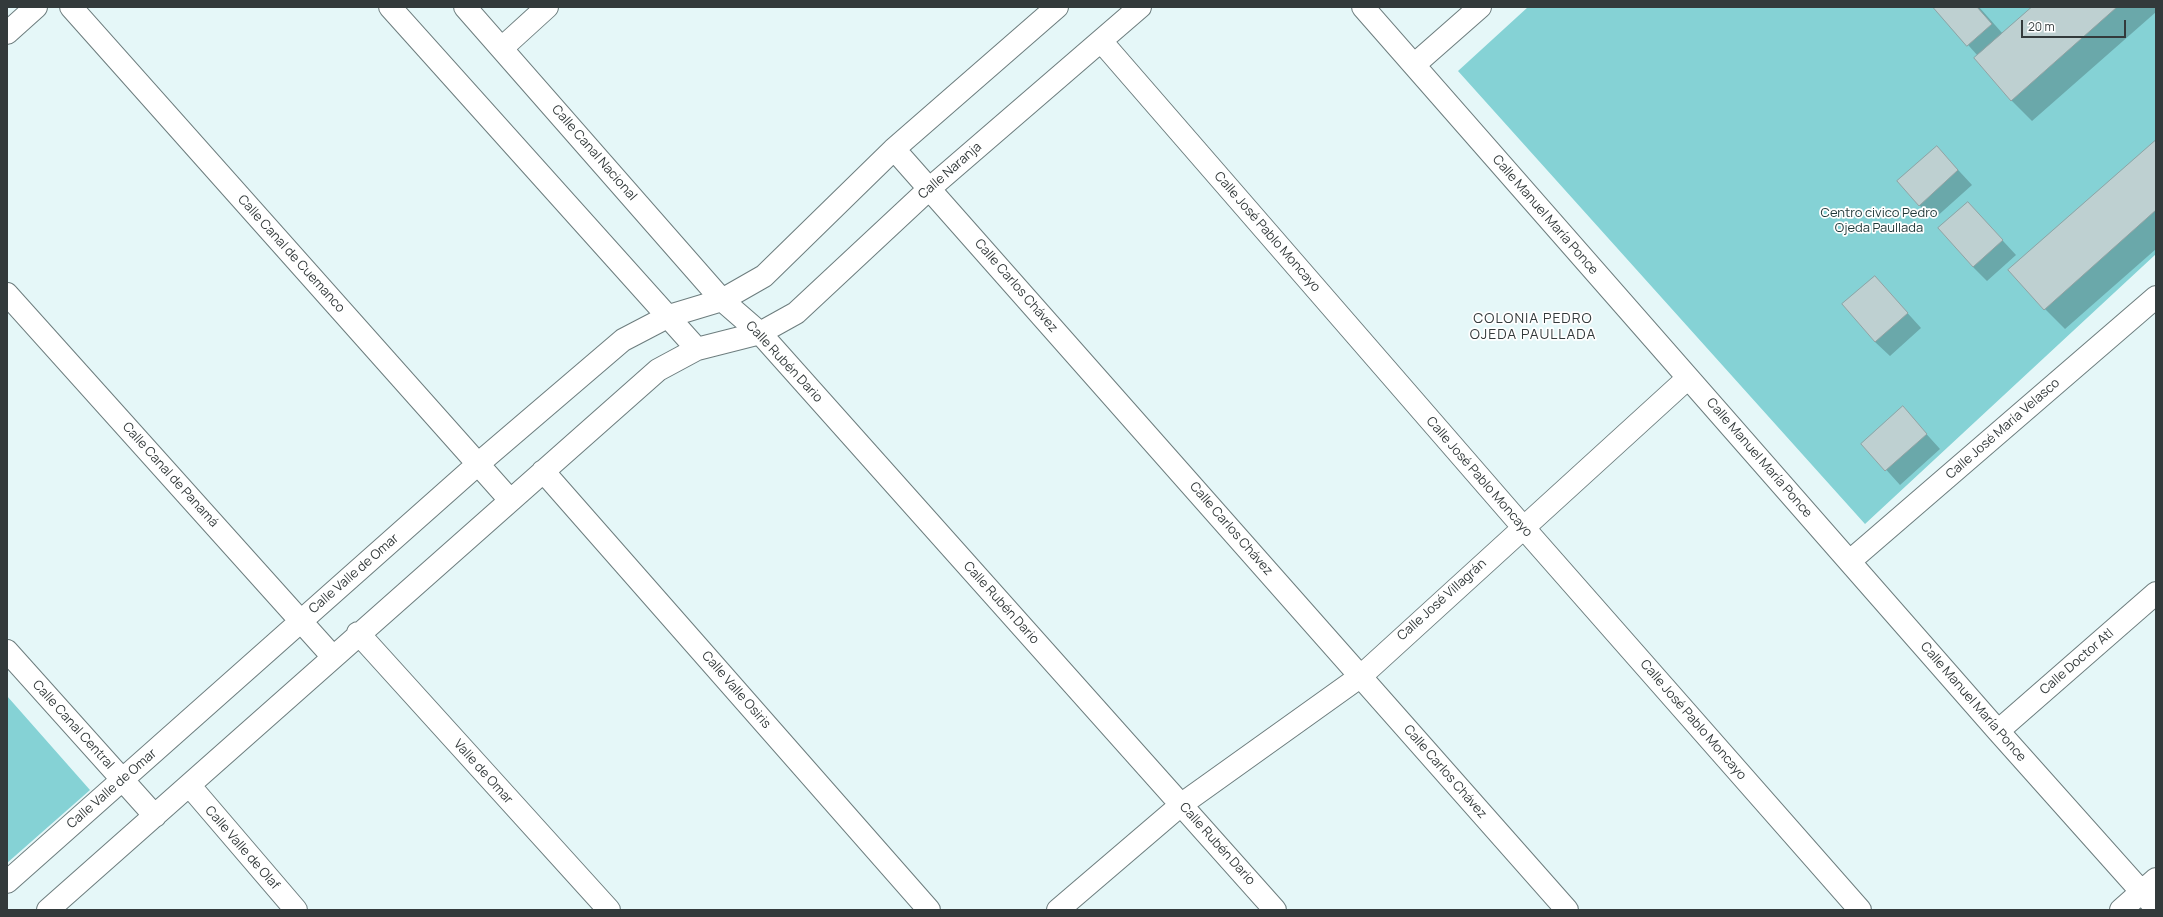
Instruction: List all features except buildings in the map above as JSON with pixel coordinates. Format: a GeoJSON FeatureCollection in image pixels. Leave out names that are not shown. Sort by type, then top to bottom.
{"type":"FeatureCollection","features":[{"type":"Feature","properties":{"kind":"street"},"geometry":{"type":"LineString","coordinates":[[7,33],[36,7]]}},
{"type":"Feature","properties":{"kind":"street","name":"Calle Canal de Cuemanco"},"geometry":{"type":"LineString","coordinates":[[71,7],[510,500]]}},
{"type":"Feature","properties":{"kind":"street"},"geometry":{"type":"LineString","coordinates":[[390,7],[669,316],[697,349]]}},
{"type":"Feature","properties":{"kind":"street","name":"Calle Canal Nacional"},"geometry":{"type":"LineString","coordinates":[[465,7],[722,300]]}},
{"type":"Feature","properties":{"kind":"street"},"geometry":{"type":"LineString","coordinates":[[502,48],[547,7]]}},
{"type":"Feature","properties":{"kind":"street"},"geometry":{"type":"LineString","coordinates":[[722,300],[764,276],[894,149],[1057,7]]}},
{"type":"Feature","properties":{"kind":"street","name":"Calle Naranja"},"geometry":{"type":"LineString","coordinates":[[760,333],[796,313],[929,189],[1140,7]]}},
{"type":"Feature","properties":{"kind":"street","name":"Calle Manuel María Ponce"},"geometry":{"type":"LineString","coordinates":[[1363,7],[1998,731],[2149,885],[2156,908]]}},
{"type":"Feature","properties":{"kind":"street"},"geometry":{"type":"LineString","coordinates":[[1414,65],[1480,7]]}},
{"type":"Feature","properties":{"kind":"street","name":"Calle José Pablo Moncayo"},"geometry":{"type":"LineString","coordinates":[[1101,41],[1523,527],[1860,910]]}},
{"type":"Feature","properties":{"kind":"street","name":"Calle Carlos Chávez"},"geometry":{"type":"LineString","coordinates":[[894,149],[1567,910]]}},
{"type":"Feature","properties":{"kind":"street","name":"Calle Canal de Panamá"},"geometry":{"type":"LineString","coordinates":[[7,294],[332,656]]}},
{"type":"Feature","properties":{"kind":"street","name":"Calle José María Velasco"},"geometry":{"type":"LineString","coordinates":[[1850,561],[2156,297]]}},
{"type":"Feature","properties":{"kind":"street","name":"Calle Valle de Omar"},"geometry":{"type":"LineString","coordinates":[[7,882],[478,464],[623,340],[669,316],[722,300]]}},
{"type":"Feature","properties":{"kind":"street","name":"Calle Rubén Dario"},"geometry":{"type":"LineString","coordinates":[[722,300],[760,333],[1182,804],[1275,910]]}},
{"type":"Feature","properties":{"kind":"street"},"geometry":{"type":"LineString","coordinates":[[48,910],[155,816],[332,656],[658,370],[697,349],[760,333]]}},
{"type":"Feature","properties":{"kind":"street","name":"Calle José Villagrán"},"geometry":{"type":"LineString","coordinates":[[1058,910],[1182,804],[1360,676],[1688,378]]}},
{"type":"Feature","properties":{"kind":"street","name":"Calle Valle Osiris"},"geometry":{"type":"LineString","coordinates":[[543,471],[929,910]]}},
{"type":"Feature","properties":{"kind":"street","name":"Calle Doctor Atl"},"geometry":{"type":"LineString","coordinates":[[1998,731],[2156,592]]}},
{"type":"Feature","properties":{"kind":"street","name":"Valle de Omar"},"geometry":{"type":"LineString","coordinates":[[358,633],[609,910]]}},
{"type":"Feature","properties":{"kind":"street","name":"Calle Canal Central"},"geometry":{"type":"LineString","coordinates":[[7,651],[155,816]]}},
{"type":"Feature","properties":{"kind":"street","name":"Calle Valle de Olaf"},"geometry":{"type":"LineString","coordinates":[[189,785],[296,910]]}},
{"type":"Feature","properties":{"kind":"street"},"geometry":{"type":"LineString","coordinates":[[2120,910],[2149,885]]}},
{"type":"Feature","properties":{"kind":"green space","name":"Centro civico Pedro Ojeda Paullada"},"geometry":{"type":"Polygon","coordinates":[[[1528,7],[2156,7],[2156,254],[1865,524],[1458,71],[1528,7]]]}},
{"type":"Feature","properties":{"kind":"green space"},"geometry":{"type":"Polygon","coordinates":[[[7,696],[90,790],[7,863],[7,696]]]}},
{"type":"Feature","properties":{"kind":"district","name":"COLONIA PEDRO OJEDA PAULLADA"},"geometry":{"type":"Point","coordinates":[1533,328]}}]}
